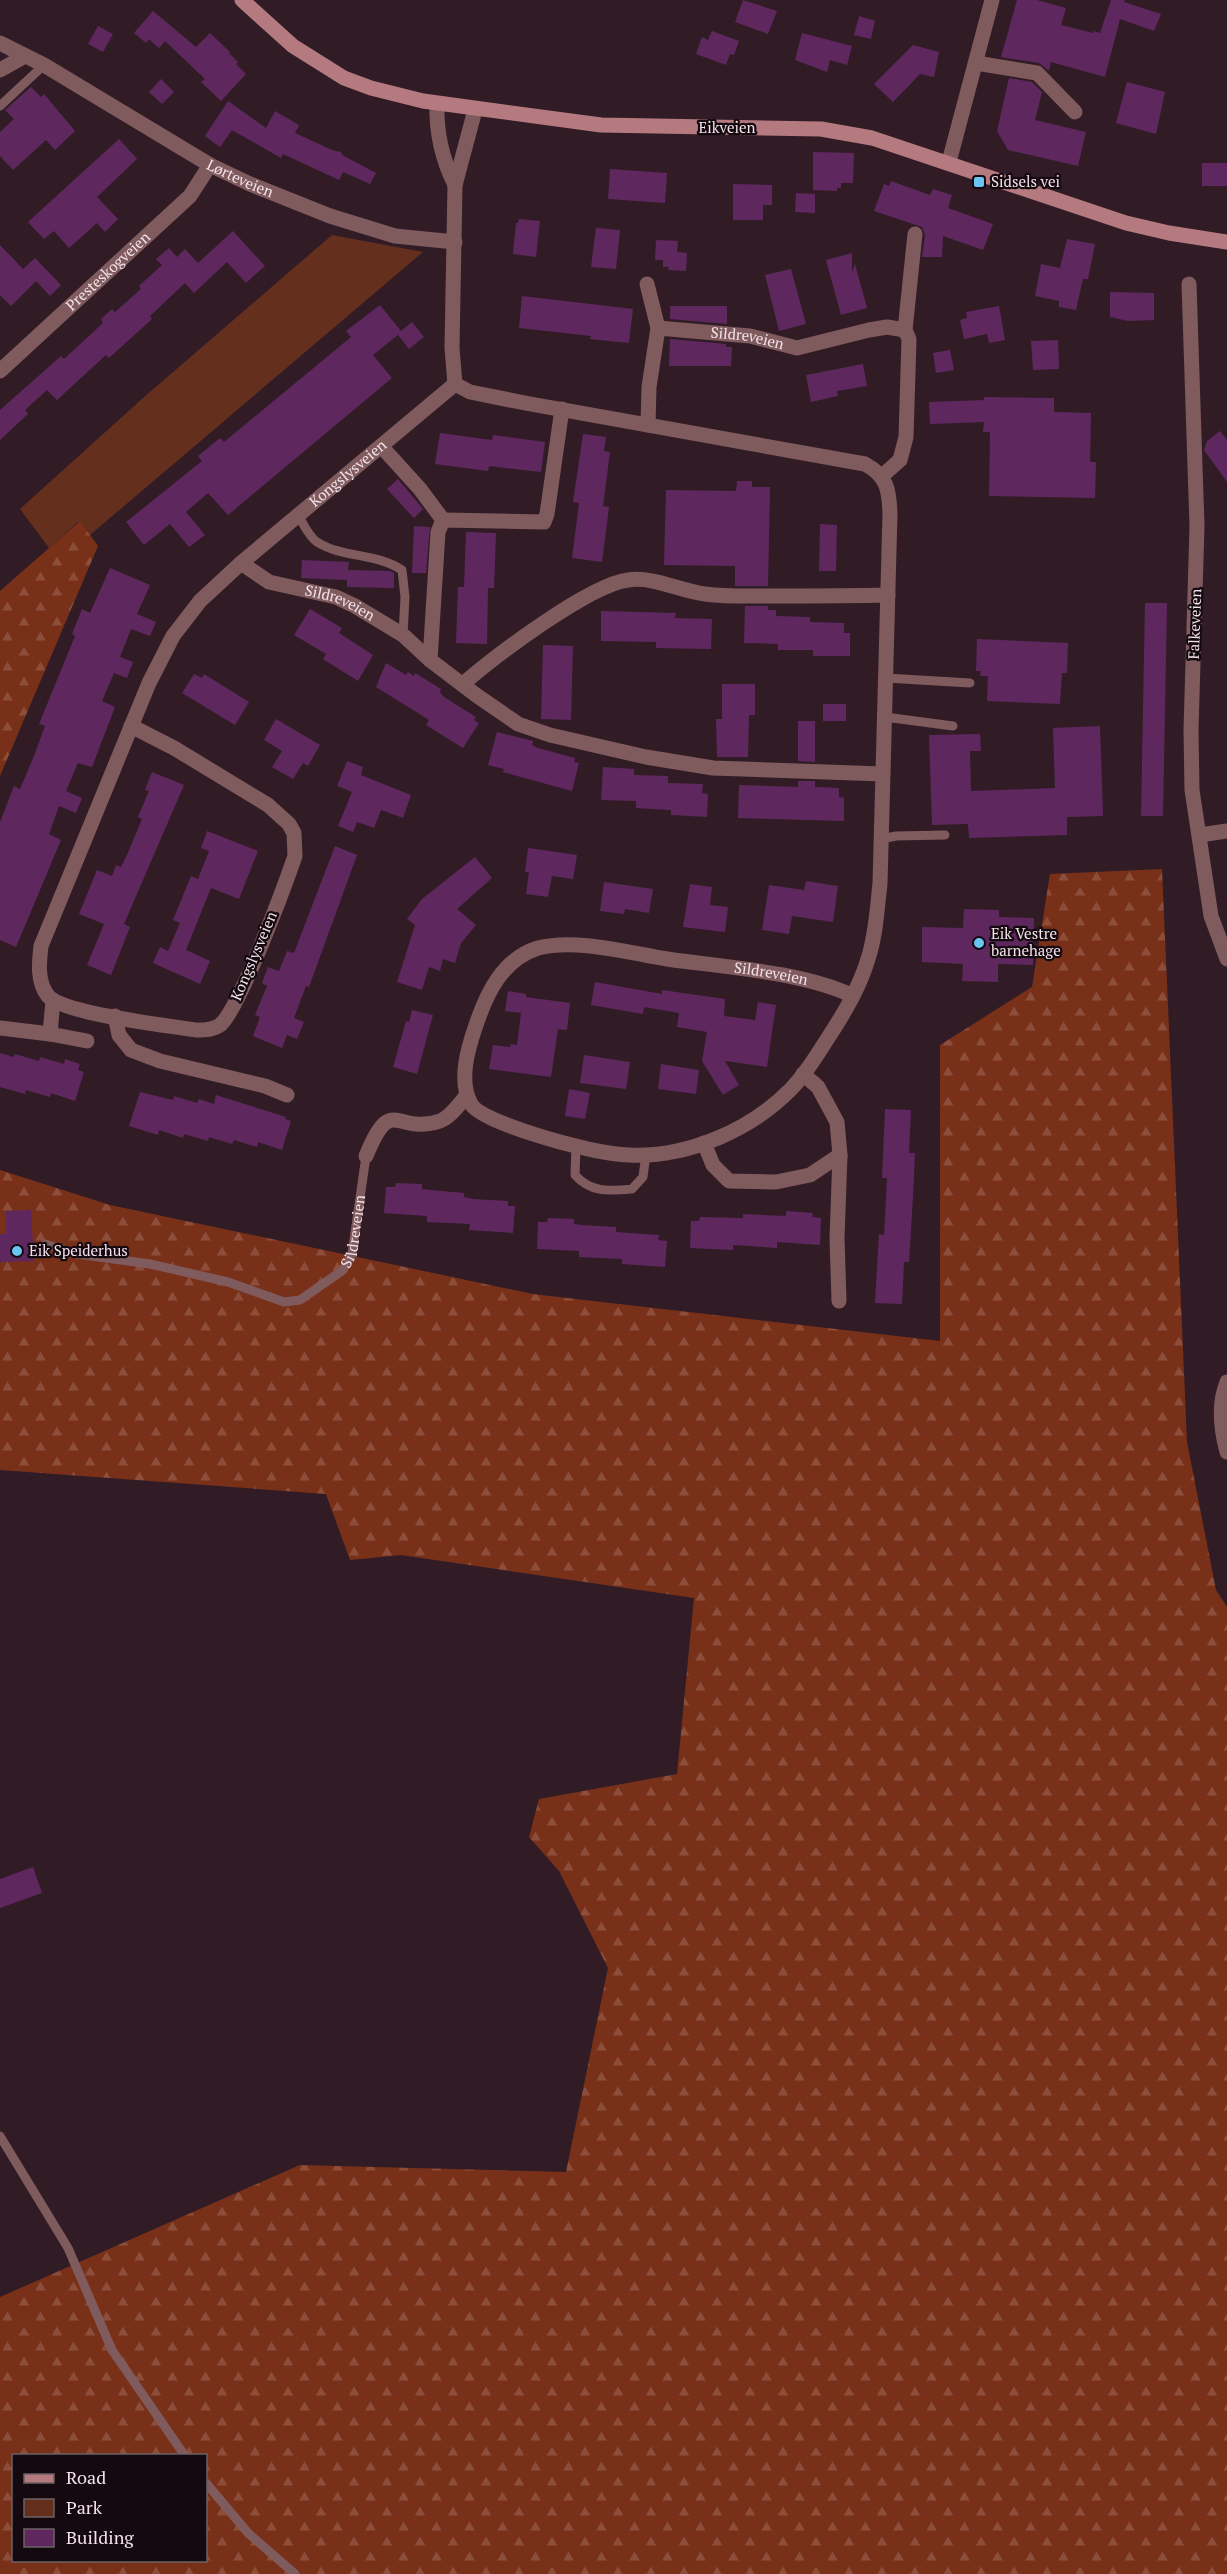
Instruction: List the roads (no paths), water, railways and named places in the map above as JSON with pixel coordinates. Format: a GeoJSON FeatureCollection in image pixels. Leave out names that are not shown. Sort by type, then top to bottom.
{"type":"FeatureCollection","features":[{"type":"Feature","properties":{"kind":"main road","name":"Eikveien"},"geometry":{"type":"LineString","coordinates":[[246,1],[293,46],[344,78],[371,88],[437,104],[601,125],[821,129],[872,138],[1126,223],[1169,234],[1227,242]]}},
{"type":"Feature","properties":{"kind":"street"},"geometry":{"type":"LineString","coordinates":[[949,162],[992,0]]}},
{"type":"Feature","properties":{"kind":"street","name":"Lørteveien"},"geometry":{"type":"LineString","coordinates":[[0,43],[44,65],[210,165],[250,184],[330,216],[395,236],[455,242]]}},
{"type":"Feature","properties":{"kind":"street"},"geometry":{"type":"LineString","coordinates":[[0,70],[25,56]]}},
{"type":"Feature","properties":{"kind":"street"},"geometry":{"type":"LineString","coordinates":[[976,63],[1037,73],[1075,112]]}},
{"type":"Feature","properties":{"kind":"street"},"geometry":{"type":"LineString","coordinates":[[437,104],[438,136],[443,162],[455,185]]}},
{"type":"Feature","properties":{"kind":"street"},"geometry":{"type":"LineString","coordinates":[[467,1095],[473,1107],[488,1116],[576,1146],[631,1155],[686,1148],[704,1143],[753,1120],[783,1097],[803,1074],[845,1013],[873,941],[880,884],[890,513],[889,494],[882,476],[865,464],[470,392],[455,384],[452,348],[455,185],[475,110]]}},
{"type":"Feature","properties":{"kind":"street","name":"Presteskogveien"},"geometry":{"type":"LineString","coordinates":[[0,371],[190,196],[210,165]]}},
{"type":"Feature","properties":{"kind":"street"},"geometry":{"type":"LineString","coordinates":[[882,476],[900,460],[906,437],[909,339],[905,330],[915,234]]}},
{"type":"Feature","properties":{"kind":"street"},"geometry":{"type":"LineString","coordinates":[[647,284],[658,328],[649,387],[648,424]]}},
{"type":"Feature","properties":{"kind":"street","name":"Falkeveien"},"geometry":{"type":"LineString","coordinates":[[1190,284],[1197,526],[1191,730],[1192,790],[1211,916],[1227,959]]}},
{"type":"Feature","properties":{"kind":"street","name":"Sildreveien"},"geometry":{"type":"LineString","coordinates":[[658,328],[750,336],[797,348],[887,327],[905,330]]}},
{"type":"Feature","properties":{"kind":"street","name":"Kongslysveien"},"geometry":{"type":"LineString","coordinates":[[131,726],[174,748],[268,805],[289,824],[294,833],[295,856],[288,879],[241,990],[226,1019],[219,1026],[197,1030],[65,1006],[47,994],[39,972],[41,946],[148,683],[174,636],[200,601],[241,563],[455,384]]}},
{"type":"Feature","properties":{"kind":"street"},"geometry":{"type":"LineString","coordinates":[[443,520],[544,522],[562,409]]}},
{"type":"Feature","properties":{"kind":"street"},"geometry":{"type":"LineString","coordinates":[[381,446],[420,489],[443,520]]}},
{"type":"Feature","properties":{"kind":"street"},"geometry":{"type":"LineString","coordinates":[[430,660],[438,532],[443,520]]}},
{"type":"Feature","properties":{"kind":"street","name":"Sildreveien"},"geometry":{"type":"LineString","coordinates":[[241,563],[269,582],[336,597],[403,634],[430,660],[518,724],[550,735],[646,757],[713,768],[883,774]]}},
{"type":"Feature","properties":{"kind":"street"},"geometry":{"type":"LineString","coordinates":[[463,684],[483,666],[579,600],[610,585],[629,579],[724,596],[888,596]]}},
{"type":"Feature","properties":{"kind":"street"},"geometry":{"type":"LineString","coordinates":[[1200,835],[1227,831]]}},
{"type":"Feature","properties":{"kind":"street","name":"Sildreveien"},"geometry":{"type":"LineString","coordinates":[[366,1156],[375,1134],[384,1122],[393,1120],[421,1124],[439,1122],[447,1118],[467,1095],[466,1060],[480,1014],[499,974],[510,963],[538,949],[576,945],[798,979],[837,988],[853,996]]}},
{"type":"Feature","properties":{"kind":"street"},"geometry":{"type":"LineString","coordinates":[[50,1034],[53,1000]]}},
{"type":"Feature","properties":{"kind":"street"},"geometry":{"type":"LineString","coordinates":[[115,1016],[119,1035],[131,1050],[160,1061],[265,1086],[287,1095]]}},
{"type":"Feature","properties":{"kind":"street"},"geometry":{"type":"LineString","coordinates":[[0,1028],[87,1041]]}},
{"type":"Feature","properties":{"kind":"street"},"geometry":{"type":"LineString","coordinates":[[803,1074],[818,1087],[837,1122],[840,1155],[837,1238],[839,1301]]}},
{"type":"Feature","properties":{"kind":"street"},"geometry":{"type":"LineString","coordinates":[[704,1143],[713,1165],[729,1181],[776,1182],[810,1175],[840,1155]]}},
{"type":"Feature","properties":{"kind":"street"},"geometry":{"type":"LineString","coordinates":[[1227,1382],[1222,1401],[1221,1427],[1227,1452]]}},
{"type":"Feature","properties":{"kind":"lane"},"geometry":{"type":"LineString","coordinates":[[0,106],[44,65]]}},
{"type":"Feature","properties":{"kind":"lane"},"geometry":{"type":"LineString","coordinates":[[298,515],[316,542],[330,548],[388,562],[402,570],[405,597],[403,634]]}},
{"type":"Feature","properties":{"kind":"lane"},"geometry":{"type":"LineString","coordinates":[[886,678],[970,683]]}},
{"type":"Feature","properties":{"kind":"lane"},"geometry":{"type":"LineString","coordinates":[[885,717],[954,726]]}},
{"type":"Feature","properties":{"kind":"lane"},"geometry":{"type":"LineString","coordinates":[[881,839],[896,836],[945,835]]}},
{"type":"Feature","properties":{"kind":"lane"},"geometry":{"type":"LineString","coordinates":[[576,1146],[574,1175],[584,1185],[603,1191],[632,1189],[643,1177],[646,1154]]}},
{"type":"Feature","properties":{"kind":"lane","name":"Sildreveien"},"geometry":{"type":"LineString","coordinates":[[45,1244],[77,1254],[150,1264],[228,1282],[284,1302],[300,1300],[343,1270],[352,1254],[366,1156]]}},
{"type":"Feature","properties":{"kind":"lane"},"geometry":{"type":"LineString","coordinates":[[0,2136],[68,2248],[112,2350],[184,2454]]}},
{"type":"Feature","properties":{"kind":"lane"},"geometry":{"type":"LineString","coordinates":[[207,2484],[248,2533],[295,2574]]}},
{"type":"Feature","properties":{"kind":"place","name":"Sidsels vei"},"geometry":{"type":"Point","coordinates":[979,182]}},
{"type":"Feature","properties":{"kind":"place","name":"Eik Vestre barnehage"},"geometry":{"type":"Point","coordinates":[979,943]}},
{"type":"Feature","properties":{"kind":"place","name":"Eik Speiderhus"},"geometry":{"type":"Point","coordinates":[17,1251]}}]}
